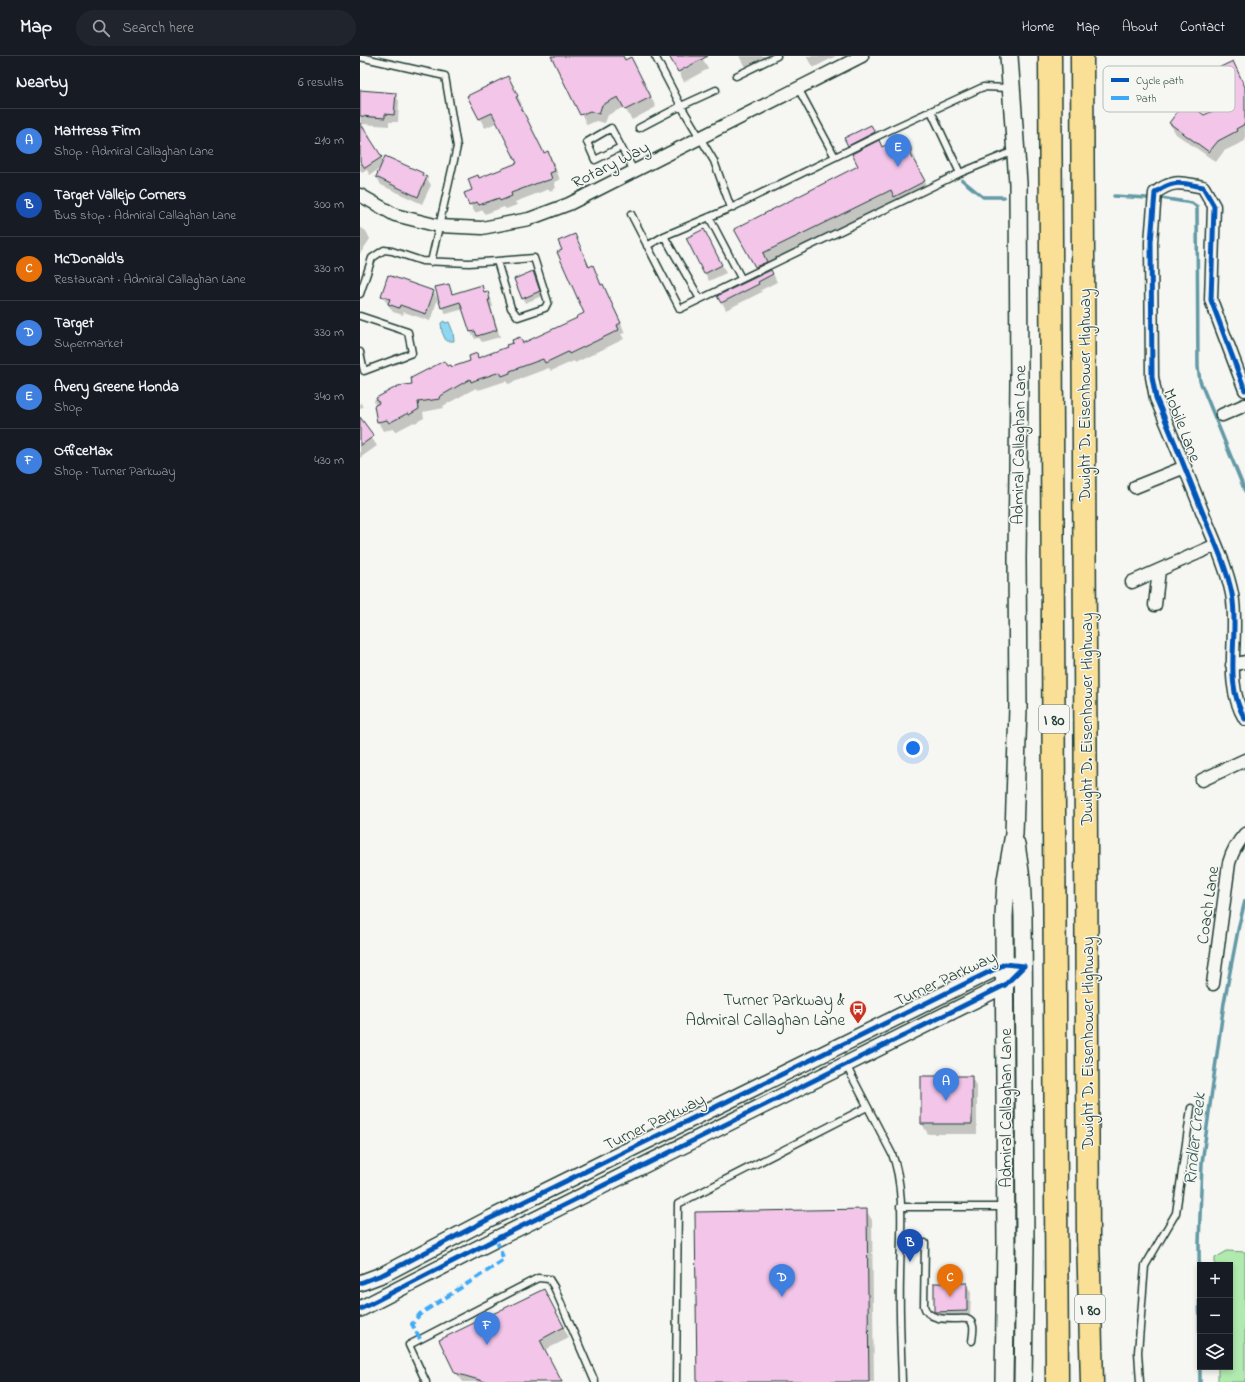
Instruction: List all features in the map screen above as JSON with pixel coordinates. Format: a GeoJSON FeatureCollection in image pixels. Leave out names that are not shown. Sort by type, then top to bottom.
{"type":"FeatureCollection","features":[{"type":"Feature","properties":{"kind":"highway","name":"Dwight D. Eisenhower Highway"},"geometry":{"type":"LineString","coordinates":[[1050,56],[1057,1382]]}},
{"type":"Feature","properties":{"kind":"highway","name":"Dwight D. Eisenhower Highway"},"geometry":{"type":"LineString","coordinates":[[1082,56],[1088,1237],[1092,1382]]}},
{"type":"Feature","properties":{"kind":"main road","name":"Admiral Callaghan Lane"},"geometry":{"type":"LineString","coordinates":[[1004,1382],[1006,1207],[1004,899],[1014,834],[1018,739],[1018,183],[1009,56]]}},
{"type":"Feature","properties":{"kind":"main road","name":"Admiral Callaghan Lane"},"geometry":{"type":"LineString","coordinates":[[1014,834],[1021,878],[1024,966],[1025,1247],[1023,1382]]}},
{"type":"Feature","properties":{"kind":"street","name":"Rotary Way"},"geometry":{"type":"LineString","coordinates":[[360,195],[396,214],[439,226],[482,228],[529,219],[569,204],[862,56]]}},
{"type":"Feature","properties":{"kind":"street","name":"Mobile Lane"},"geometry":{"type":"LineString","coordinates":[[1245,390],[1219,323],[1212,300],[1214,206],[1203,187],[1179,182],[1164,186],[1155,193],[1151,242],[1152,377],[1156,398],[1216,545],[1232,594],[1234,615],[1232,665],[1235,695],[1245,719]]}},
{"type":"Feature","properties":{"kind":"street"},"geometry":{"type":"LineString","coordinates":[[1222,415],[1245,405]]}},
{"type":"Feature","properties":{"kind":"street"},"geometry":{"type":"LineString","coordinates":[[1135,487],[1185,467]]}},
{"type":"Feature","properties":{"kind":"street"},"geometry":{"type":"LineString","coordinates":[[1132,582],[1216,545]]}},
{"type":"Feature","properties":{"kind":"street"},"geometry":{"type":"LineString","coordinates":[[1155,605],[1159,570]]}},
{"type":"Feature","properties":{"kind":"street"},"geometry":{"type":"LineString","coordinates":[[1232,665],[1245,662]]}},
{"type":"Feature","properties":{"kind":"street"},"geometry":{"type":"LineString","coordinates":[[1202,780],[1245,760]]}},
{"type":"Feature","properties":{"kind":"street","name":"Coach Lane"},"geometry":{"type":"LineString","coordinates":[[1214,984],[1229,864],[1234,849],[1245,834]]}},
{"type":"Feature","properties":{"kind":"street","name":"Turner Parkway"},"geometry":{"type":"LineString","coordinates":[[360,1283],[384,1274],[487,1220],[1005,964],[1024,966]]}},
{"type":"Feature","properties":{"kind":"street","name":"Turner Parkway"},"geometry":{"type":"LineString","coordinates":[[360,1309],[502,1236],[1005,985],[1024,966]]}},
{"type":"Feature","properties":{"kind":"lane"},"geometry":{"type":"LineString","coordinates":[[655,56],[681,106],[714,161],[731,208]]}},
{"type":"Feature","properties":{"kind":"lane"},"geometry":{"type":"LineString","coordinates":[[736,76],[777,56]]}},
{"type":"Feature","properties":{"kind":"lane"},"geometry":{"type":"LineString","coordinates":[[360,57],[445,76],[457,147],[431,262]]}},
{"type":"Feature","properties":{"kind":"lane"},"geometry":{"type":"LineString","coordinates":[[647,246],[664,236],[731,208],[983,87],[1011,88]]}},
{"type":"Feature","properties":{"kind":"lane"},"geometry":{"type":"LineString","coordinates":[[798,88],[835,157]]}},
{"type":"Feature","properties":{"kind":"lane"},"geometry":{"type":"LineString","coordinates":[[639,128],[716,90]]}},
{"type":"Feature","properties":{"kind":"lane"},"geometry":{"type":"LineString","coordinates":[[931,112],[960,173]]}},
{"type":"Feature","properties":{"kind":"lane"},"geometry":{"type":"LineString","coordinates":[[621,147],[595,160],[587,142],[611,128],[634,171]]}},
{"type":"Feature","properties":{"kind":"lane"},"geometry":{"type":"LineString","coordinates":[[631,214],[680,309],[741,278],[960,173],[1016,151]]}},
{"type":"Feature","properties":{"kind":"lane"},"geometry":{"type":"LineString","coordinates":[[709,218],[741,278]]}},
{"type":"Feature","properties":{"kind":"lane"},"geometry":{"type":"LineString","coordinates":[[664,236],[700,299]]}},
{"type":"Feature","properties":{"kind":"lane"},"geometry":{"type":"LineString","coordinates":[[360,294],[372,258],[384,250],[392,251],[422,261],[431,262],[470,264],[497,261],[534,258],[548,302],[545,308],[518,317],[511,308],[497,261]]}},
{"type":"Feature","properties":{"kind":"lane"},"geometry":{"type":"LineString","coordinates":[[360,316],[408,332],[412,353],[364,371],[360,352]]}},
{"type":"Feature","properties":{"kind":"lane"},"geometry":{"type":"LineString","coordinates":[[846,1065],[897,1164],[900,1195],[902,1382]]}},
{"type":"Feature","properties":{"kind":"lane"},"geometry":{"type":"LineString","coordinates":[[676,1382],[678,1204],[867,1107]]}},
{"type":"Feature","properties":{"kind":"lane"},"geometry":{"type":"LineString","coordinates":[[1140,1382],[1138,1352],[1145,1266],[1176,1212],[1191,1108]]}},
{"type":"Feature","properties":{"kind":"lane"},"geometry":{"type":"LineString","coordinates":[[900,1207],[1006,1207]]}},
{"type":"Feature","properties":{"kind":"lane"},"geometry":{"type":"LineString","coordinates":[[925,1243],[925,1311],[934,1317],[970,1320],[973,1324],[972,1341]]}},
{"type":"Feature","properties":{"kind":"lane"},"geometry":{"type":"LineString","coordinates":[[426,1382],[409,1345],[538,1278],[549,1280],[554,1287],[595,1382]]}},
{"type":"Feature","properties":{"kind":"green space"},"geometry":{"type":"Polygon","coordinates":[[[1227,1251],[1245,1252],[1245,1382],[1218,1382],[1218,1370],[1233,1370],[1233,1262],[1215,1262],[1215,1258],[1227,1251]]]}},
{"type":"Feature","properties":{"kind":"water"},"geometry":{"type":"Polygon","coordinates":[[[444,321],[445,323],[449,322],[453,332],[454,341],[446,341],[442,332],[441,323],[444,321]]]}},
{"type":"Feature","properties":{"kind":"building"},"geometry":{"type":"Polygon","coordinates":[[[551,56],[623,56],[625,60],[631,57],[651,97],[625,110],[618,97],[602,105],[599,114],[590,111],[580,115],[551,56]]]}},
{"type":"Feature","properties":{"kind":"building"},"geometry":{"type":"Polygon","coordinates":[[[669,56],[708,56],[678,72],[669,56]]]}},
{"type":"Feature","properties":{"kind":"building"},"geometry":{"type":"Polygon","coordinates":[[[1233,61],[1245,87],[1245,124],[1236,129],[1237,131],[1218,141],[1209,152],[1169,123],[1177,112],[1200,112],[1204,115],[1211,112],[1235,112],[1235,66],[1223,66],[1233,61]]]}},
{"type":"Feature","properties":{"kind":"building"},"geometry":{"type":"Polygon","coordinates":[[[508,76],[518,96],[516,97],[544,153],[548,151],[555,171],[550,173],[552,179],[511,193],[512,196],[500,201],[499,198],[479,205],[477,202],[469,205],[464,193],[472,190],[468,179],[478,175],[479,178],[517,163],[492,113],[479,119],[467,96],[508,76]]]}},
{"type":"Feature","properties":{"kind":"building"},"geometry":{"type":"Polygon","coordinates":[[[360,90],[396,93],[394,115],[385,114],[385,118],[360,116],[360,90]]]}},
{"type":"Feature","properties":{"kind":"building"},"geometry":{"type":"Polygon","coordinates":[[[360,123],[382,157],[365,168],[360,161],[360,123]]]}},
{"type":"Feature","properties":{"kind":"building"},"geometry":{"type":"Polygon","coordinates":[[[871,125],[875,132],[848,146],[844,138],[871,125]]]}},
{"type":"Feature","properties":{"kind":"building"},"geometry":{"type":"Polygon","coordinates":[[[900,138],[904,145],[910,146],[911,155],[925,181],[894,197],[891,190],[763,253],[767,262],[755,267],[734,229],[858,166],[852,154],[879,140],[882,147],[900,138]]]}},
{"type":"Feature","properties":{"kind":"building"},"geometry":{"type":"Polygon","coordinates":[[[385,156],[423,173],[423,175],[427,177],[418,197],[376,177],[385,156]]]}},
{"type":"Feature","properties":{"kind":"building"},"geometry":{"type":"Polygon","coordinates":[[[704,229],[722,265],[704,274],[686,238],[704,229]]]}},
{"type":"Feature","properties":{"kind":"building"},"geometry":{"type":"Polygon","coordinates":[[[575,234],[589,267],[593,265],[601,285],[603,284],[621,323],[617,325],[619,330],[569,354],[568,352],[545,363],[543,359],[510,371],[510,373],[502,376],[500,372],[471,382],[470,379],[439,397],[440,399],[418,402],[419,409],[409,415],[408,413],[389,423],[387,420],[377,422],[374,406],[379,403],[376,398],[398,386],[412,384],[411,378],[444,361],[447,366],[451,365],[452,367],[470,361],[469,356],[477,353],[478,358],[507,347],[506,345],[513,343],[512,340],[520,337],[523,343],[577,318],[576,317],[584,313],[557,252],[562,250],[558,241],[575,234]]]}},
{"type":"Feature","properties":{"kind":"building"},"geometry":{"type":"Polygon","coordinates":[[[771,270],[773,274],[758,282],[759,284],[721,303],[717,296],[771,270]]]}},
{"type":"Feature","properties":{"kind":"building"},"geometry":{"type":"Polygon","coordinates":[[[533,271],[540,291],[522,299],[514,279],[533,271]]]}},
{"type":"Feature","properties":{"kind":"building"},"geometry":{"type":"Polygon","coordinates":[[[388,275],[434,291],[426,314],[400,305],[399,308],[388,304],[390,299],[381,296],[388,275]]]}},
{"type":"Feature","properties":{"kind":"building"},"geometry":{"type":"Polygon","coordinates":[[[449,284],[452,294],[482,285],[484,292],[488,291],[490,300],[488,300],[497,330],[477,336],[475,331],[470,332],[460,302],[441,308],[435,287],[449,284]]]}},
{"type":"Feature","properties":{"kind":"building"},"geometry":{"type":"Polygon","coordinates":[[[360,417],[374,436],[360,446],[360,417]]]}},
{"type":"Feature","properties":{"kind":"building"},"geometry":{"type":"Polygon","coordinates":[[[921,1076],[972,1076],[972,1124],[921,1124],[921,1076]]]}},
{"type":"Feature","properties":{"kind":"building"},"geometry":{"type":"Polygon","coordinates":[[[867,1209],[869,1382],[697,1382],[695,1212],[867,1209]]]}},
{"type":"Feature","properties":{"kind":"building"},"geometry":{"type":"Polygon","coordinates":[[[934,1283],[967,1283],[967,1311],[934,1312],[934,1283]]]}},
{"type":"Feature","properties":{"kind":"building"},"geometry":{"type":"Polygon","coordinates":[[[544,1289],[564,1327],[540,1340],[562,1382],[486,1382],[455,1373],[439,1340],[544,1289]]]}},
{"type":"Feature","properties":{"kind":"waterway"},"geometry":{"type":"LineString","coordinates":[[962,180],[983,197],[1004,197]]}},
{"type":"Feature","properties":{"kind":"waterway"},"geometry":{"type":"LineString","coordinates":[[1114,196],[1147,198]]}},
{"type":"Feature","properties":{"kind":"waterway"},"geometry":{"type":"LineString","coordinates":[[1161,198],[1192,203],[1197,207],[1198,367],[1200,381],[1245,491]]}},
{"type":"Feature","properties":{"kind":"waterway","name":"Rindler Creek"},"geometry":{"type":"LineString","coordinates":[[1200,1382],[1199,1243],[1202,1163],[1224,1003],[1245,901]]}},
{"type":"Feature","properties":{"kind":"marked path"},"geometry":{"type":"LineString","coordinates":[[420,1339],[412,1324],[420,1314],[504,1260],[496,1239]]}},
{"type":"Feature","properties":{"kind":"cycle path"},"geometry":{"type":"LineString","coordinates":[[1245,390],[1211,300],[1214,206],[1203,187],[1183,183],[1167,186],[1155,193],[1151,242],[1152,377],[1156,398],[1219,552],[1232,594],[1234,610],[1234,689],[1238,704],[1245,719]]}},
{"type":"Feature","properties":{"kind":"cycle path"},"geometry":{"type":"LineString","coordinates":[[360,1283],[384,1274],[487,1220],[1005,964],[1024,966]]}},
{"type":"Feature","properties":{"kind":"cycle path"},"geometry":{"type":"LineString","coordinates":[[360,1309],[496,1239],[1005,985],[1024,966]]}},
{"type":"Feature","properties":{"kind":"place","name":"Avery Greene Honda"},"geometry":{"type":"Point","coordinates":[898,167]}},
{"type":"Feature","properties":{"kind":"place","name":"Turner Parkway & Admiral Callaghan Lane"},"geometry":{"type":"Point","coordinates":[858,1024]}},
{"type":"Feature","properties":{"kind":"place","name":"Mattress Firm"},"geometry":{"type":"Point","coordinates":[946,1101]}},
{"type":"Feature","properties":{"kind":"place","name":"Target Vallejo Corners"},"geometry":{"type":"Point","coordinates":[910,1262]}},
{"type":"Feature","properties":{"kind":"place","name":"Target"},"geometry":{"type":"Point","coordinates":[782,1297]}},
{"type":"Feature","properties":{"kind":"place","name":"McDonald's"},"geometry":{"type":"Point","coordinates":[950,1297]}},
{"type":"Feature","properties":{"kind":"place","name":"OfficeMax"},"geometry":{"type":"Point","coordinates":[487,1345]}}]}
